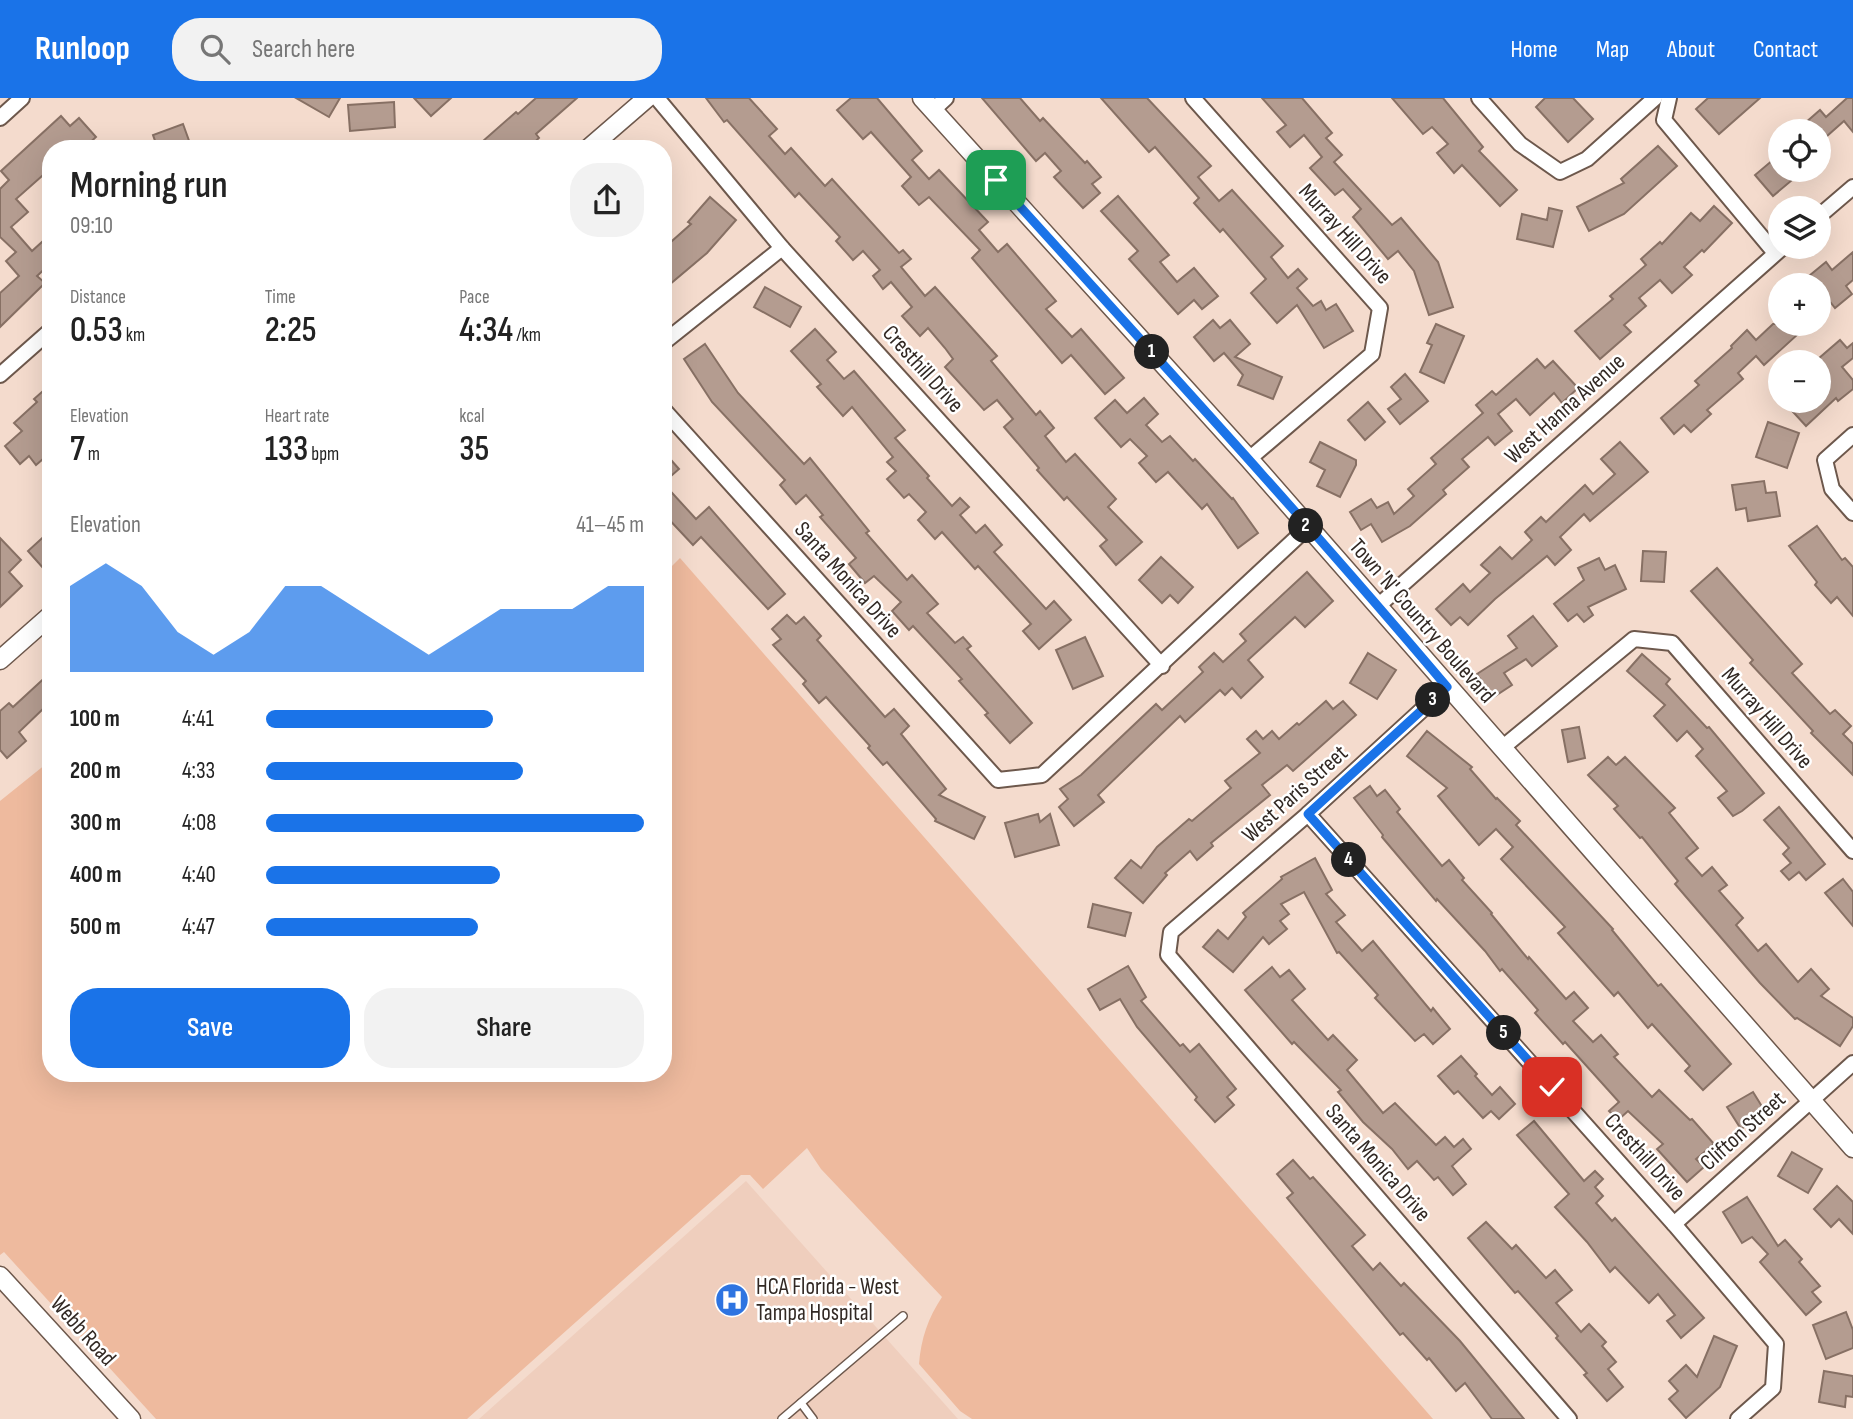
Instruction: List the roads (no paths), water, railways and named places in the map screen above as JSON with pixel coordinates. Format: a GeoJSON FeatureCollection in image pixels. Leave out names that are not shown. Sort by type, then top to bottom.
{"type":"FeatureCollection","features":[{"type":"Feature","properties":{"kind":"street"},"geometry":{"type":"LineString","coordinates":[[0,118],[22,98]]}},
{"type":"Feature","properties":{"kind":"street"},"geometry":{"type":"LineString","coordinates":[[598,140],[647,98]]}},
{"type":"Feature","properties":{"kind":"street","name":"Cresthill Drive"},"geometry":{"type":"LineString","coordinates":[[657,98],[782,248],[1162,666]]}},
{"type":"Feature","properties":{"kind":"street","name":"Murray Hill Drive"},"geometry":{"type":"LineString","coordinates":[[1194,98],[1380,308],[1372,354],[1249,459]]}},
{"type":"Feature","properties":{"kind":"street"},"geometry":{"type":"LineString","coordinates":[[1479,98],[1520,144],[1560,172],[1587,159],[1655,98]]}},
{"type":"Feature","properties":{"kind":"street"},"geometry":{"type":"LineString","coordinates":[[1669,98],[1664,120],[1768,238]]}},
{"type":"Feature","properties":{"kind":"street","name":"Town 'N' Country Boulevard"},"geometry":{"type":"LineString","coordinates":[[934,102],[1853,1148]]}},
{"type":"Feature","properties":{"kind":"street"},"geometry":{"type":"LineString","coordinates":[[1831,205],[1853,187]]}},
{"type":"Feature","properties":{"kind":"street"},"geometry":{"type":"LineString","coordinates":[[672,336],[782,248]]}},
{"type":"Feature","properties":{"kind":"street","name":"West Hanna Avenue"},"geometry":{"type":"LineString","coordinates":[[1378,606],[1769,259]]}},
{"type":"Feature","properties":{"kind":"street"},"geometry":{"type":"LineString","coordinates":[[0,375],[42,338]]}},
{"type":"Feature","properties":{"kind":"street","name":"Santa Monica Drive"},"geometry":{"type":"LineString","coordinates":[[672,420],[998,780],[1042,775],[1162,666]]}},
{"type":"Feature","properties":{"kind":"street"},"geometry":{"type":"LineString","coordinates":[[1847,440],[1825,460],[1832,489],[1853,513]]}},
{"type":"Feature","properties":{"kind":"street"},"geometry":{"type":"LineString","coordinates":[[1162,666],[1307,528]]}},
{"type":"Feature","properties":{"kind":"street"},"geometry":{"type":"LineString","coordinates":[[0,660],[42,623]]}},
{"type":"Feature","properties":{"kind":"street","name":"Murray Hill Drive"},"geometry":{"type":"LineString","coordinates":[[1502,748],[1634,639],[1672,643],[1853,851]]}},
{"type":"Feature","properties":{"kind":"street","name":"West Paris Street"},"geometry":{"type":"LineString","coordinates":[[1171,932],[1308,814],[1447,687]]}},
{"type":"Feature","properties":{"kind":"street","name":"Cresthill Drive"},"geometry":{"type":"LineString","coordinates":[[1308,814],[1674,1224],[1776,1343],[1773,1388],[1738,1419]]}},
{"type":"Feature","properties":{"kind":"street","name":"Santa Monica Drive"},"geometry":{"type":"LineString","coordinates":[[1171,932],[1168,955],[1569,1419]]}},
{"type":"Feature","properties":{"kind":"street","name":"Clifton Street"},"geometry":{"type":"LineString","coordinates":[[1674,1224],[1853,1063]]}},
{"type":"Feature","properties":{"kind":"street","name":"Webb Road"},"geometry":{"type":"LineString","coordinates":[[0,1276],[131,1419]]}},
{"type":"Feature","properties":{"kind":"lane"},"geometry":{"type":"LineString","coordinates":[[782,1419],[903,1316]]}},
{"type":"Feature","properties":{"kind":"lane"},"geometry":{"type":"LineString","coordinates":[[801,1403],[813,1419]]}},
{"type":"Feature","properties":{"kind":"place","name":"HCA Florida - West Tampa Hospital"},"geometry":{"type":"Point","coordinates":[732,1300]}}]}
